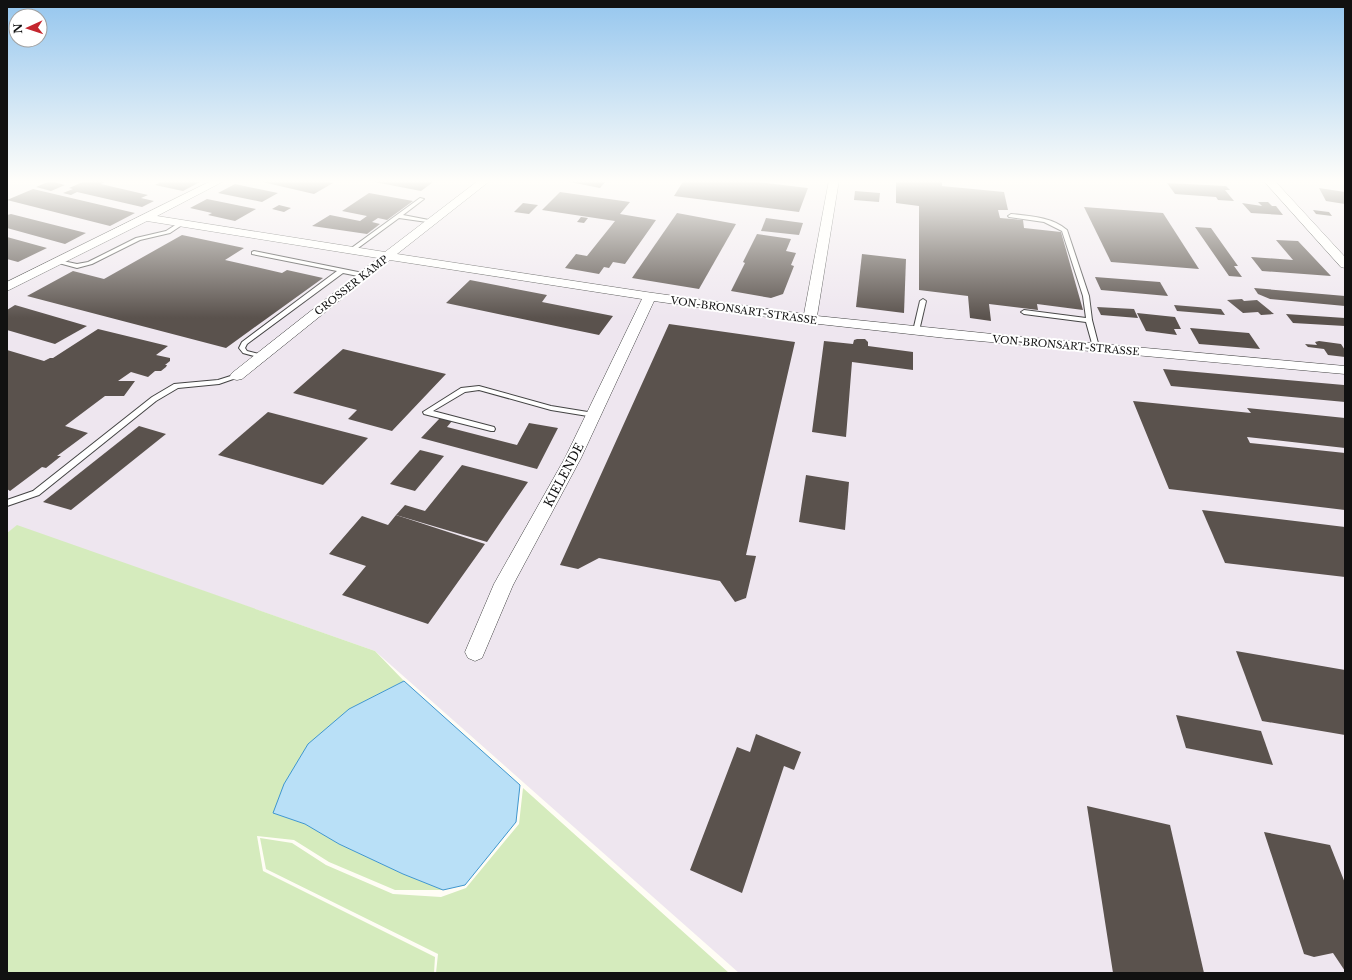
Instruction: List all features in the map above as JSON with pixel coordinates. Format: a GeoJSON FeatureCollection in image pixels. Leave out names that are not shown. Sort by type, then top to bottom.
{"type":"FeatureCollection","features":[{"type":"Feature","properties":{"kind":"street"},"geometry":{"type":"LineString","coordinates":[[7,287],[131,226]]}},
{"type":"Feature","properties":{"kind":"street","name":"VON-BRONSART-STRASSE"},"geometry":{"type":"LineString","coordinates":[[199,226],[650,297],[810,319],[916,331],[1345,370]]}},
{"type":"Feature","properties":{"kind":"street","name":"GROSSER KAMP"},"geometry":{"type":"LineString","coordinates":[[237,376],[427,226]]}},
{"type":"Feature","properties":{"kind":"street"},"geometry":{"type":"LineString","coordinates":[[810,319],[826,226]]}},
{"type":"Feature","properties":{"kind":"street"},"geometry":{"type":"LineString","coordinates":[[1310,226],[1345,264]]}},
{"type":"Feature","properties":{"kind":"street","name":"KIELENDE"},"geometry":{"type":"LineString","coordinates":[[475,652],[504,584],[573,458],[650,297]]}},
{"type":"Feature","properties":{"kind":"lane"},"geometry":{"type":"LineString","coordinates":[[58,262],[77,266],[90,263],[138,239],[168,232],[178,226]]}},
{"type":"Feature","properties":{"kind":"lane"},"geometry":{"type":"LineString","coordinates":[[352,250],[385,226]]}},
{"type":"Feature","properties":{"kind":"lane"},"geometry":{"type":"LineString","coordinates":[[1057,226],[1064,230],[1086,296],[1089,320],[1096,347]]}},
{"type":"Feature","properties":{"kind":"lane"},"geometry":{"type":"LineString","coordinates":[[254,253],[363,275]]}},
{"type":"Feature","properties":{"kind":"lane"},"geometry":{"type":"LineString","coordinates":[[261,356],[245,352],[242,348],[244,343],[341,270]]}},
{"type":"Feature","properties":{"kind":"lane"},"geometry":{"type":"LineString","coordinates":[[916,331],[923,301]]}},
{"type":"Feature","properties":{"kind":"lane"},"geometry":{"type":"LineString","coordinates":[[1024,312],[1089,320]]}},
{"type":"Feature","properties":{"kind":"lane"},"geometry":{"type":"LineString","coordinates":[[7,503],[36,493],[154,399],[176,386],[219,382],[237,376]]}},
{"type":"Feature","properties":{"kind":"lane"},"geometry":{"type":"LineString","coordinates":[[491,429],[427,412],[463,390],[479,388],[551,408],[594,415]]}},
{"type":"Feature","properties":{"kind":"shaded area"},"geometry":{"type":"Polygon","coordinates":[[[7,226],[1345,226],[1345,973],[739,973],[375,651],[17,526],[7,533],[7,226]]]}},
{"type":"Feature","properties":{"kind":"green space"},"geometry":{"type":"Polygon","coordinates":[[[17,525],[375,651],[404,681],[349,709],[273,813],[305,824],[339,844],[403,874],[443,890],[395,890],[329,862],[294,840],[257,836],[263,871],[435,957],[434,973],[7,973],[7,533],[17,525]]]}},
{"type":"Feature","properties":{"kind":"green space"},"geometry":{"type":"Polygon","coordinates":[[[523,788],[729,973],[436,973],[438,954],[266,869],[260,838],[292,843],[326,865],[393,894],[441,897],[466,888],[519,824],[523,788]]]}},
{"type":"Feature","properties":{"kind":"water"},"geometry":{"type":"Polygon","coordinates":[[[404,681],[520,785],[516,822],[465,885],[443,890],[403,874],[339,844],[305,824],[273,813],[284,784],[308,744],[349,709],[404,681]]]}},
{"type":"Feature","properties":{"kind":"building"},"geometry":{"type":"Polygon","coordinates":[[[7,226],[57,226],[86,233],[65,244],[7,228],[7,226]]]}},
{"type":"Feature","properties":{"kind":"building"},"geometry":{"type":"Polygon","coordinates":[[[312,226],[378,226],[367,234],[312,226]]]}},
{"type":"Feature","properties":{"kind":"building"},"geometry":{"type":"Polygon","coordinates":[[[611,226],[652,226],[625,264],[613,262],[609,268],[604,267],[599,274],[565,268],[576,254],[587,256],[611,226]]]}},
{"type":"Feature","properties":{"kind":"building"},"geometry":{"type":"Polygon","coordinates":[[[668,226],[735,226],[699,289],[632,278],[668,226]]]}},
{"type":"Feature","properties":{"kind":"building"},"geometry":{"type":"Polygon","coordinates":[[[763,226],[802,226],[799,235],[761,231],[763,226]]]}},
{"type":"Feature","properties":{"kind":"building"},"geometry":{"type":"Polygon","coordinates":[[[919,226],[1024,226],[1024,228],[1061,232],[1083,310],[1037,304],[1038,310],[989,304],[991,321],[970,318],[968,296],[919,290],[919,226]]]}},
{"type":"Feature","properties":{"kind":"building"},"geometry":{"type":"Polygon","coordinates":[[[1093,226],[1171,226],[1199,269],[1111,262],[1093,226]]]}},
{"type":"Feature","properties":{"kind":"building"},"geometry":{"type":"Polygon","coordinates":[[[1195,227],[1211,228],[1238,266],[1234,266],[1242,277],[1229,276],[1195,227]]]}},
{"type":"Feature","properties":{"kind":"building"},"geometry":{"type":"Polygon","coordinates":[[[757,234],[791,239],[786,251],[796,253],[791,265],[794,266],[783,294],[771,298],[731,291],[757,234]]]}},
{"type":"Feature","properties":{"kind":"building"},"geometry":{"type":"Polygon","coordinates":[[[182,235],[244,248],[225,260],[282,273],[287,270],[323,278],[226,348],[27,296],[73,271],[104,279],[182,235]]]}},
{"type":"Feature","properties":{"kind":"building"},"geometry":{"type":"Polygon","coordinates":[[[7,237],[47,248],[18,262],[7,259],[7,237]]]}},
{"type":"Feature","properties":{"kind":"building"},"geometry":{"type":"Polygon","coordinates":[[[1276,240],[1298,241],[1331,276],[1262,271],[1251,257],[1293,260],[1276,240]]]}},
{"type":"Feature","properties":{"kind":"building"},"geometry":{"type":"Polygon","coordinates":[[[862,254],[906,259],[904,313],[856,307],[862,254]]]}},
{"type":"Feature","properties":{"kind":"building"},"geometry":{"type":"Polygon","coordinates":[[[1095,277],[1160,282],[1168,296],[1101,290],[1095,277]]]}},
{"type":"Feature","properties":{"kind":"building"},"geometry":{"type":"Polygon","coordinates":[[[470,280],[547,295],[542,302],[613,316],[599,335],[446,303],[470,280]]]}},
{"type":"Feature","properties":{"kind":"building"},"geometry":{"type":"Polygon","coordinates":[[[1254,288],[1345,296],[1345,306],[1270,299],[1258,294],[1254,288]]]}},
{"type":"Feature","properties":{"kind":"building"},"geometry":{"type":"Polygon","coordinates":[[[1242,299],[1244,301],[1257,300],[1274,314],[1261,315],[1258,312],[1243,313],[1227,300],[1242,299]]]}},
{"type":"Feature","properties":{"kind":"building"},"geometry":{"type":"Polygon","coordinates":[[[15,305],[87,326],[55,344],[7,330],[7,310],[15,305]]]}},
{"type":"Feature","properties":{"kind":"building"},"geometry":{"type":"Polygon","coordinates":[[[1174,305],[1221,309],[1225,315],[1177,311],[1174,305]]]}},
{"type":"Feature","properties":{"kind":"building"},"geometry":{"type":"Polygon","coordinates":[[[1097,307],[1134,309],[1138,318],[1101,315],[1097,307]]]}},
{"type":"Feature","properties":{"kind":"building"},"geometry":{"type":"Polygon","coordinates":[[[1137,313],[1175,317],[1181,329],[1174,329],[1177,335],[1146,331],[1137,313]]]}},
{"type":"Feature","properties":{"kind":"building"},"geometry":{"type":"Polygon","coordinates":[[[1286,314],[1345,318],[1345,326],[1293,323],[1286,314]]]}},
{"type":"Feature","properties":{"kind":"building"},"geometry":{"type":"Polygon","coordinates":[[[669,324],[795,342],[746,555],[756,556],[746,598],[735,602],[720,581],[599,558],[578,569],[560,565],[669,324]]]}},
{"type":"Feature","properties":{"kind":"building"},"geometry":{"type":"Polygon","coordinates":[[[1190,328],[1249,333],[1260,349],[1199,344],[1190,328]]]}},
{"type":"Feature","properties":{"kind":"building"},"geometry":{"type":"Polygon","coordinates":[[[98,329],[168,346],[156,355],[170,358],[170,361],[161,371],[155,371],[148,377],[131,372],[118,381],[135,381],[124,396],[105,396],[65,426],[88,433],[57,456],[61,456],[46,468],[42,467],[10,491],[7,489],[7,350],[44,361],[53,358],[98,329]]]}},
{"type":"Feature","properties":{"kind":"building"},"geometry":{"type":"Polygon","coordinates":[[[865,339],[868,342],[868,346],[913,352],[913,370],[852,362],[846,437],[812,432],[824,341],[853,344],[854,340],[865,339]]]}},
{"type":"Feature","properties":{"kind":"building"},"geometry":{"type":"Polygon","coordinates":[[[1319,341],[1341,344],[1345,350],[1345,357],[1328,355],[1324,349],[1308,347],[1305,344],[1317,345],[1315,342],[1319,341]]]}},
{"type":"Feature","properties":{"kind":"building"},"geometry":{"type":"Polygon","coordinates":[[[343,349],[446,374],[392,431],[348,419],[357,410],[293,393],[343,349]]]}},
{"type":"Feature","properties":{"kind":"building"},"geometry":{"type":"Polygon","coordinates":[[[1163,369],[1344,385],[1345,402],[1171,386],[1163,369]]]}},
{"type":"Feature","properties":{"kind":"building"},"geometry":{"type":"Polygon","coordinates":[[[1133,401],[1251,413],[1247,408],[1345,418],[1345,448],[1247,437],[1250,443],[1345,453],[1345,510],[1169,489],[1133,401]]]}},
{"type":"Feature","properties":{"kind":"building"},"geometry":{"type":"Polygon","coordinates":[[[268,412],[368,438],[323,485],[218,455],[268,412]]]}},
{"type":"Feature","properties":{"kind":"building"},"geometry":{"type":"Polygon","coordinates":[[[440,418],[452,421],[447,427],[517,445],[529,423],[558,428],[537,469],[421,438],[440,418]]]}},
{"type":"Feature","properties":{"kind":"building"},"geometry":{"type":"Polygon","coordinates":[[[139,426],[166,434],[71,510],[43,502],[139,426]]]}},
{"type":"Feature","properties":{"kind":"building"},"geometry":{"type":"Polygon","coordinates":[[[420,450],[444,456],[415,491],[390,484],[420,450]]]}},
{"type":"Feature","properties":{"kind":"building"},"geometry":{"type":"Polygon","coordinates":[[[462,465],[528,482],[487,542],[396,515],[405,505],[425,511],[462,465]]]}},
{"type":"Feature","properties":{"kind":"building"},"geometry":{"type":"Polygon","coordinates":[[[806,475],[849,482],[845,530],[799,522],[806,475]]]}},
{"type":"Feature","properties":{"kind":"building"},"geometry":{"type":"Polygon","coordinates":[[[1202,510],[1345,527],[1345,577],[1225,563],[1202,510]]]}},
{"type":"Feature","properties":{"kind":"building"},"geometry":{"type":"Polygon","coordinates":[[[396,515],[485,544],[428,624],[342,595],[366,566],[329,554],[362,516],[388,525],[396,515]]]}},
{"type":"Feature","properties":{"kind":"building"},"geometry":{"type":"Polygon","coordinates":[[[1236,651],[1345,670],[1345,735],[1262,721],[1236,651]]]}},
{"type":"Feature","properties":{"kind":"building"},"geometry":{"type":"Polygon","coordinates":[[[1176,715],[1261,731],[1273,765],[1186,748],[1176,715]]]}},
{"type":"Feature","properties":{"kind":"building"},"geometry":{"type":"Polygon","coordinates":[[[756,734],[801,752],[794,770],[784,766],[742,893],[690,870],[737,747],[750,752],[756,734]]]}},
{"type":"Feature","properties":{"kind":"building"},"geometry":{"type":"Polygon","coordinates":[[[1087,806],[1170,825],[1204,973],[1113,973],[1087,806]]]}},
{"type":"Feature","properties":{"kind":"building"},"geometry":{"type":"Polygon","coordinates":[[[1264,832],[1330,845],[1345,883],[1345,971],[1333,953],[1314,957],[1304,954],[1264,832]]]}}]}
